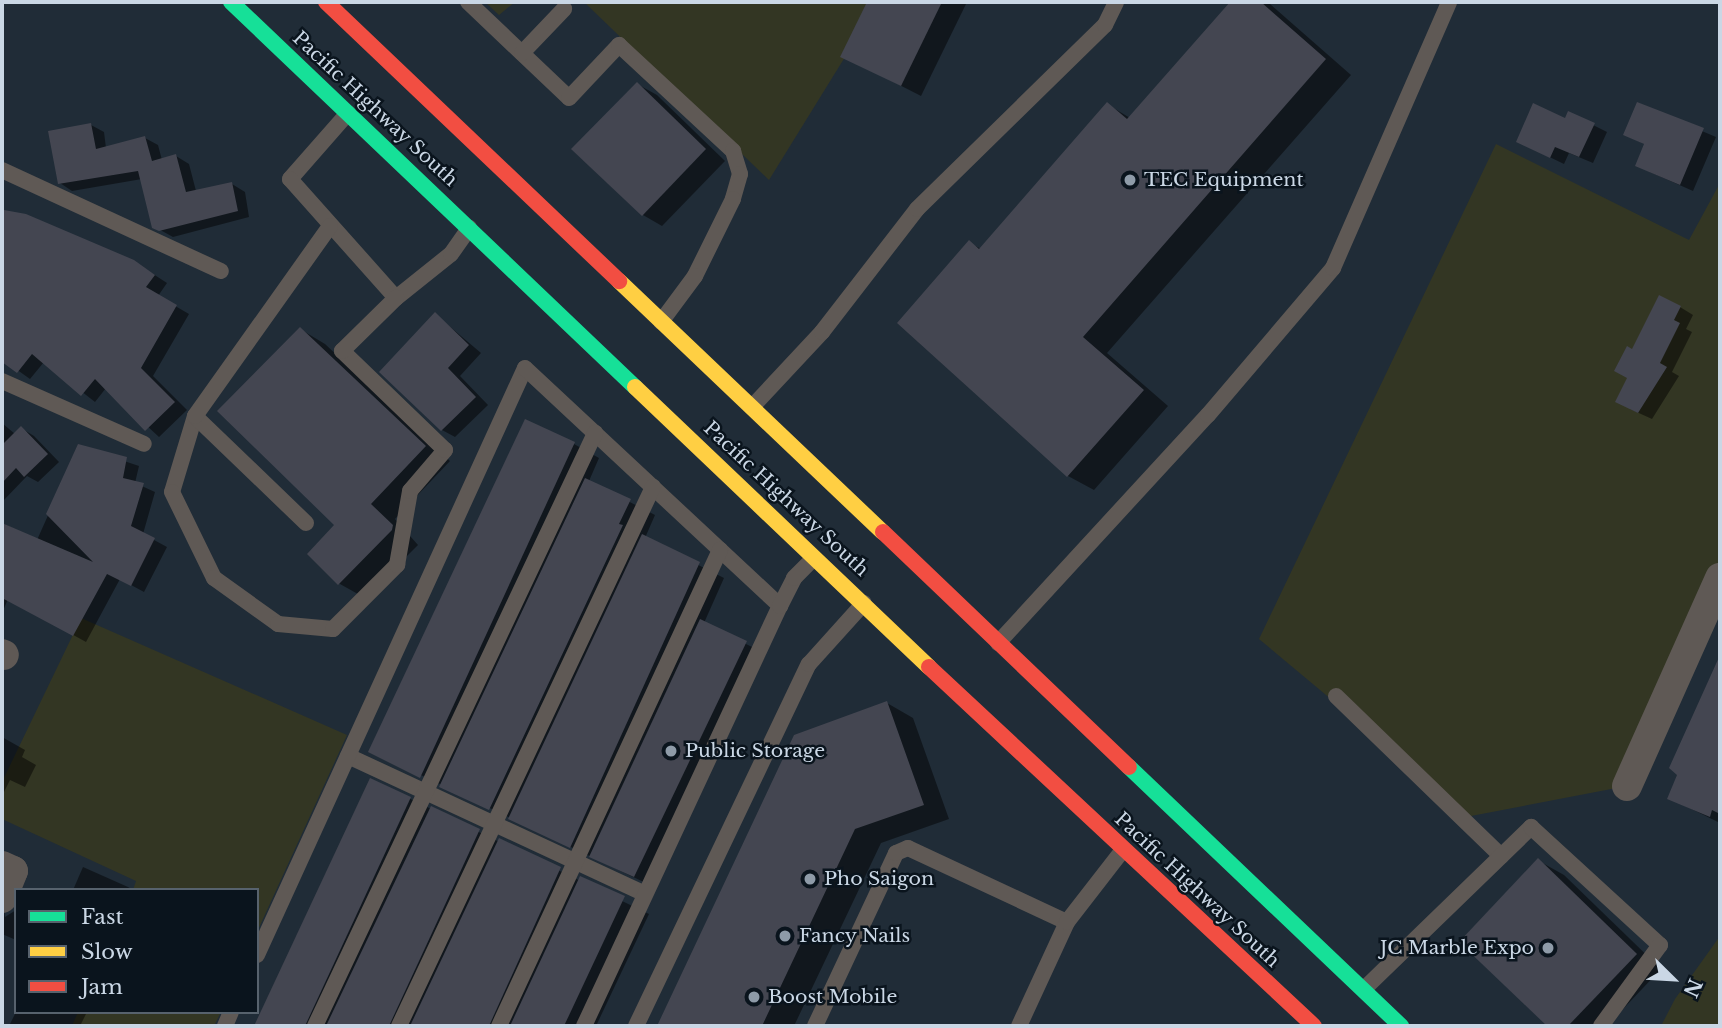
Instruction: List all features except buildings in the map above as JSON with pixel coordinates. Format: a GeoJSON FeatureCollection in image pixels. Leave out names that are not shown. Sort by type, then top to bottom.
{"type":"FeatureCollection","features":[{"type":"Feature","properties":{"kind":"main road","name":"Pacific Highway South"},"geometry":{"type":"LineString","coordinates":[[231,2],[816,556],[1122,851],[1314,1026]]}},
{"type":"Feature","properties":{"kind":"main road"},"geometry":{"type":"LineString","coordinates":[[326,2],[1401,1026]]}},
{"type":"Feature","properties":{"kind":"street"},"geometry":{"type":"LineString","coordinates":[[1627,786],[1720,578]]}},
{"type":"Feature","properties":{"kind":"street"},"geometry":{"type":"LineString","coordinates":[[2,866],[13,871],[2,898]]}},
{"type":"Feature","properties":{"kind":"lane"},"geometry":{"type":"LineString","coordinates":[[468,2],[569,98],[618,45],[733,151],[740,174],[733,199],[695,276],[661,323]]}},
{"type":"Feature","properties":{"kind":"lane"},"geometry":{"type":"LineString","coordinates":[[751,408],[822,332],[917,209],[1105,25],[1116,2]]}},
{"type":"Feature","properties":{"kind":"lane"},"geometry":{"type":"LineString","coordinates":[[998,643],[1208,415],[1333,268],[1449,2]]}},
{"type":"Feature","properties":{"kind":"lane"},"geometry":{"type":"LineString","coordinates":[[522,53],[564,9]]}},
{"type":"Feature","properties":{"kind":"lane"},"geometry":{"type":"LineString","coordinates":[[348,113],[290,179],[396,299]]}},
{"type":"Feature","properties":{"kind":"lane"},"geometry":{"type":"LineString","coordinates":[[2,170],[221,271]]}},
{"type":"Feature","properties":{"kind":"lane"},"geometry":{"type":"LineString","coordinates":[[330,226],[195,416],[172,492],[214,578],[278,624],[333,629],[397,565],[410,491],[445,450],[342,351],[396,299],[451,254],[469,228]]}},
{"type":"Feature","properties":{"kind":"lane"},"geometry":{"type":"LineString","coordinates":[[259,951],[525,368],[780,606]]}},
{"type":"Feature","properties":{"kind":"lane"},"geometry":{"type":"LineString","coordinates":[[2,381],[144,444]]}},
{"type":"Feature","properties":{"kind":"lane"},"geometry":{"type":"LineString","coordinates":[[195,416],[306,523]]}},
{"type":"Feature","properties":{"kind":"lane"},"geometry":{"type":"LineString","coordinates":[[315,1026],[595,433]]}},
{"type":"Feature","properties":{"kind":"lane"},"geometry":{"type":"LineString","coordinates":[[399,1026],[653,487]]}},
{"type":"Feature","properties":{"kind":"lane"},"geometry":{"type":"LineString","coordinates":[[499,1026],[720,550]]}},
{"type":"Feature","properties":{"kind":"lane"},"geometry":{"type":"LineString","coordinates":[[584,1026],[780,606],[794,578],[816,556]]}},
{"type":"Feature","properties":{"kind":"lane"},"geometry":{"type":"LineString","coordinates":[[636,1026],[809,664],[864,602]]}},
{"type":"Feature","properties":{"kind":"lane"},"geometry":{"type":"LineString","coordinates":[[1336,696],[1501,856]]}},
{"type":"Feature","properties":{"kind":"lane"},"geometry":{"type":"LineString","coordinates":[[348,756],[645,894]]}},
{"type":"Feature","properties":{"kind":"lane"},"geometry":{"type":"LineString","coordinates":[[1363,990],[1531,827],[1660,945],[1601,1026]]}},
{"type":"Feature","properties":{"kind":"lane"},"geometry":{"type":"LineString","coordinates":[[815,1026],[896,853],[908,848],[1066,922]]}},
{"type":"Feature","properties":{"kind":"lane"},"geometry":{"type":"LineString","coordinates":[[1019,1026],[1066,922],[1122,851]]}},
{"type":"Feature","properties":{"kind":"green space"},"geometry":{"type":"Polygon","coordinates":[[[485,2],[515,2],[499,15],[485,2]]]}},
{"type":"Feature","properties":{"kind":"green space"},"geometry":{"type":"Polygon","coordinates":[[[584,2],[879,2],[769,180],[584,2]]]}},
{"type":"Feature","properties":{"kind":"green space"},"geometry":{"type":"Polygon","coordinates":[[[1496,144],[1689,240],[1720,183],[1720,578],[1627,786],[1471,816],[1259,639],[1496,144]]]}},
{"type":"Feature","properties":{"kind":"green space"},"geometry":{"type":"Polygon","coordinates":[[[81,618],[347,735],[259,928],[259,888],[134,888],[136,881],[2,819],[2,782],[81,618]]]}},
{"type":"Feature","properties":{"kind":"green space"},"geometry":{"type":"Polygon","coordinates":[[[1720,936],[1720,1026],[1661,1026],[1675,999],[1720,936]]]}},
{"type":"Feature","properties":{"kind":"green space"},"geometry":{"type":"Polygon","coordinates":[[[77,1014],[220,1014],[214,1026],[72,1026],[77,1014]]]}},
{"type":"Feature","properties":{"kind":"traffic: fast"},"geometry":{"type":"LineString","coordinates":[[231,2],[635,387]]}},
{"type":"Feature","properties":{"kind":"traffic: fast"},"geometry":{"type":"LineString","coordinates":[[1129,767],[1401,1026]]}},
{"type":"Feature","properties":{"kind":"traffic: slow"},"geometry":{"type":"LineString","coordinates":[[619,281],[883,532]]}},
{"type":"Feature","properties":{"kind":"traffic: slow"},"geometry":{"type":"LineString","coordinates":[[635,387],[929,667]]}},
{"type":"Feature","properties":{"kind":"traffic: jam"},"geometry":{"type":"LineString","coordinates":[[326,2],[619,281]]}},
{"type":"Feature","properties":{"kind":"traffic: jam"},"geometry":{"type":"LineString","coordinates":[[883,532],[1129,767]]}},
{"type":"Feature","properties":{"kind":"traffic: jam"},"geometry":{"type":"LineString","coordinates":[[929,667],[1314,1026]]}},
{"type":"Feature","properties":{"kind":"place","name":"TEC Equipment"},"geometry":{"type":"Point","coordinates":[1130,180]}},
{"type":"Feature","properties":{"kind":"place","name":"Public Storage"},"geometry":{"type":"Point","coordinates":[671,751]}},
{"type":"Feature","properties":{"kind":"place","name":"Pho Saigon"},"geometry":{"type":"Point","coordinates":[810,879]}},
{"type":"Feature","properties":{"kind":"place","name":"Fancy Nails"},"geometry":{"type":"Point","coordinates":[785,936]}},
{"type":"Feature","properties":{"kind":"place","name":"JC Marble Expo"},"geometry":{"type":"Point","coordinates":[1548,948]}},
{"type":"Feature","properties":{"kind":"place","name":"Boost Mobile"},"geometry":{"type":"Point","coordinates":[754,997]}}]}
